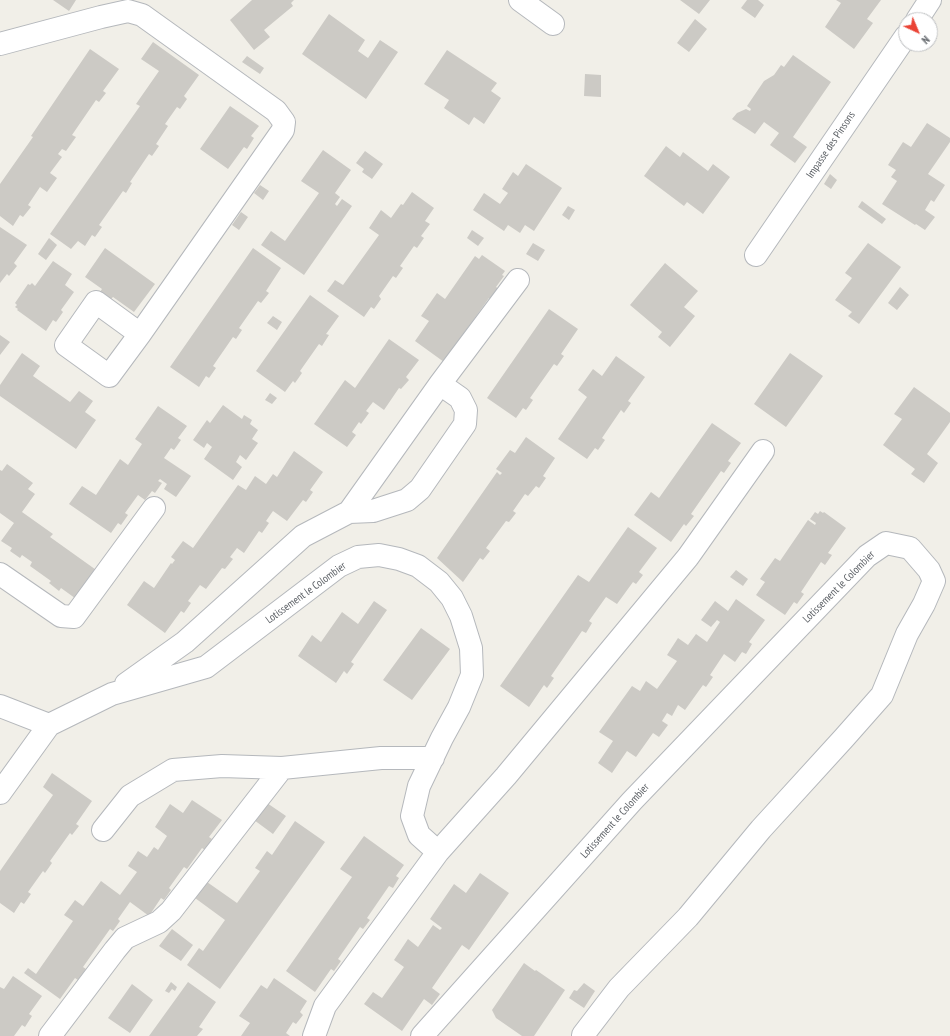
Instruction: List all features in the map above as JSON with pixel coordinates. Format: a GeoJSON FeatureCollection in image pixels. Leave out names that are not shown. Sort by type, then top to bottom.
{"type":"FeatureCollection","features":[{"type":"Feature","properties":{"kind":"street"},"geometry":{"type":"LineString","coordinates":[[520,0],[553,24]]}},
{"type":"Feature","properties":{"kind":"street"},"geometry":{"type":"LineString","coordinates":[[922,12],[930,0]]}},
{"type":"Feature","properties":{"kind":"street"},"geometry":{"type":"LineString","coordinates":[[0,44],[101,17],[128,12],[142,15],[276,111],[284,122],[284,130],[140,334]]}},
{"type":"Feature","properties":{"kind":"street","name":"Impasse des Pinsons"},"geometry":{"type":"LineString","coordinates":[[756,255],[898,48]]}},
{"type":"Feature","properties":{"kind":"street"},"geometry":{"type":"LineString","coordinates":[[112,694],[185,642],[303,536],[349,512],[440,384],[518,280]]}},
{"type":"Feature","properties":{"kind":"street"},"geometry":{"type":"LineString","coordinates":[[349,512],[373,512],[407,500],[420,489],[465,424],[466,410],[460,398],[440,384]]}},
{"type":"Feature","properties":{"kind":"street"},"geometry":{"type":"LineString","coordinates":[[314,1036],[326,1006],[438,852],[506,776],[688,557],[763,451]]}},
{"type":"Feature","properties":{"kind":"street"},"geometry":{"type":"LineString","coordinates":[[0,574],[61,616],[74,617],[154,508]]}},
{"type":"Feature","properties":{"kind":"street","name":"Lotissement le Colombier"},"geometry":{"type":"LineString","coordinates":[[422,1036],[632,801],[867,556],[886,543],[910,548],[929,570],[934,581],[924,604],[907,634],[882,695],[761,829],[688,916],[619,988],[583,1035]]}},
{"type":"Feature","properties":{"kind":"street","name":"Lotissement le Colombier"},"geometry":{"type":"LineString","coordinates":[[0,793],[49,725],[112,694],[206,667],[339,566],[358,557],[379,555],[399,559],[418,566],[439,582],[452,598],[461,616],[471,648],[472,675],[459,708],[442,738],[419,786],[412,816],[419,836],[438,852]]}},
{"type":"Feature","properties":{"kind":"street"},"geometry":{"type":"LineString","coordinates":[[0,706],[49,725]]}},
{"type":"Feature","properties":{"kind":"street"},"geometry":{"type":"LineString","coordinates":[[103,830],[130,796],[173,770],[222,766],[282,768],[381,758],[433,758]]}},
{"type":"Feature","properties":{"kind":"street"},"geometry":{"type":"LineString","coordinates":[[50,1036],[125,938],[159,922],[171,911],[282,768]]}},
{"type":"Feature","properties":{"kind":"building"},"geometry":{"type":"Polygon","coordinates":[[[53,0],[76,0],[69,11],[53,0]]]}},
{"type":"Feature","properties":{"kind":"building"},"geometry":{"type":"Polygon","coordinates":[[[252,0],[294,0],[291,3],[293,6],[264,30],[270,37],[254,50],[230,20],[252,0]]]}},
{"type":"Feature","properties":{"kind":"building"},"geometry":{"type":"Polygon","coordinates":[[[680,0],[710,0],[699,14],[680,0]]]}},
{"type":"Feature","properties":{"kind":"building"},"geometry":{"type":"Polygon","coordinates":[[[747,0],[758,0],[764,5],[755,18],[741,8],[747,0]]]}},
{"type":"Feature","properties":{"kind":"building"},"geometry":{"type":"Polygon","coordinates":[[[836,0],[881,0],[867,19],[873,23],[854,49],[825,27],[841,3],[836,0]]]}},
{"type":"Feature","properties":{"kind":"building"},"geometry":{"type":"Polygon","coordinates":[[[329,14],[365,40],[358,51],[368,58],[380,40],[398,52],[366,99],[302,54],[329,14]]]}},
{"type":"Feature","properties":{"kind":"building"},"geometry":{"type":"Polygon","coordinates":[[[695,19],[707,29],[689,52],[677,43],[695,19]]]}},
{"type":"Feature","properties":{"kind":"building"},"geometry":{"type":"Polygon","coordinates":[[[153,42],[199,75],[184,96],[187,99],[180,109],[177,107],[165,124],[168,126],[156,144],[159,146],[152,156],[149,154],[130,182],[132,183],[126,193],[123,191],[99,225],[102,227],[95,237],[92,235],[85,246],[78,241],[71,249],[50,234],[140,106],[136,104],[159,71],[141,59],[153,42]]]}},
{"type":"Feature","properties":{"kind":"building"},"geometry":{"type":"Polygon","coordinates":[[[90,49],[119,69],[103,91],[106,93],[99,102],[96,100],[72,135],[76,137],[66,151],[62,149],[58,154],[62,157],[50,173],[57,178],[47,192],[40,187],[28,205],[31,207],[23,217],[20,215],[13,226],[0,216],[0,184],[33,137],[31,136],[90,49]]]}},
{"type":"Feature","properties":{"kind":"building"},"geometry":{"type":"Polygon","coordinates":[[[447,50],[497,83],[491,91],[501,98],[484,124],[474,117],[469,125],[444,108],[449,100],[424,84],[447,50]]]}},
{"type":"Feature","properties":{"kind":"building"},"geometry":{"type":"Polygon","coordinates":[[[793,55],[831,82],[793,137],[807,147],[795,163],[770,145],[779,133],[764,122],[755,134],[732,119],[737,113],[746,109],[750,111],[751,109],[747,106],[764,81],[774,75],[781,65],[784,67],[793,55]]]}},
{"type":"Feature","properties":{"kind":"building"},"geometry":{"type":"Polygon","coordinates":[[[247,56],[264,68],[260,74],[242,62],[247,56]]]}},
{"type":"Feature","properties":{"kind":"building"},"geometry":{"type":"Polygon","coordinates":[[[585,74],[601,75],[601,97],[584,96],[585,74]]]}},
{"type":"Feature","properties":{"kind":"building"},"geometry":{"type":"Polygon","coordinates":[[[230,106],[259,126],[251,136],[254,138],[247,149],[244,147],[228,169],[200,149],[230,106]]]}},
{"type":"Feature","properties":{"kind":"building"},"geometry":{"type":"Polygon","coordinates":[[[927,123],[950,138],[950,142],[928,174],[945,185],[934,202],[931,200],[925,210],[935,217],[925,230],[882,204],[897,181],[891,177],[896,170],[888,165],[903,142],[911,147],[927,123]]]}},
{"type":"Feature","properties":{"kind":"building"},"geometry":{"type":"Polygon","coordinates":[[[666,146],[680,157],[683,152],[708,171],[713,164],[730,177],[703,214],[687,202],[684,206],[644,176],[666,146]]]}},
{"type":"Feature","properties":{"kind":"building"},"geometry":{"type":"Polygon","coordinates":[[[323,150],[351,170],[335,193],[340,197],[335,204],[337,206],[342,199],[352,206],[304,275],[261,245],[271,231],[285,241],[319,193],[301,181],[323,150]]]}},
{"type":"Feature","properties":{"kind":"building"},"geometry":{"type":"Polygon","coordinates":[[[365,151],[383,164],[372,179],[362,172],[364,169],[356,163],[365,151]]]}},
{"type":"Feature","properties":{"kind":"building"},"geometry":{"type":"Polygon","coordinates":[[[526,164],[562,188],[534,231],[525,225],[520,233],[508,225],[504,231],[473,210],[484,193],[500,204],[508,193],[502,189],[513,172],[518,176],[526,164]]]}},
{"type":"Feature","properties":{"kind":"building"},"geometry":{"type":"Polygon","coordinates":[[[830,174],[837,180],[831,189],[824,184],[830,174]]]}},
{"type":"Feature","properties":{"kind":"building"},"geometry":{"type":"Polygon","coordinates":[[[260,185],[269,191],[263,200],[254,193],[260,185]]]}},
{"type":"Feature","properties":{"kind":"building"},"geometry":{"type":"Polygon","coordinates":[[[412,192],[434,208],[425,221],[430,224],[421,236],[424,238],[417,248],[414,246],[400,266],[403,268],[396,278],[393,276],[379,296],[381,299],[374,309],[371,307],[364,317],[327,291],[335,280],[343,285],[379,235],[369,228],[381,210],[391,218],[412,192]]]}},
{"type":"Feature","properties":{"kind":"building"},"geometry":{"type":"Polygon","coordinates":[[[862,201],[886,219],[882,224],[858,207],[862,201]]]}},
{"type":"Feature","properties":{"kind":"building"},"geometry":{"type":"Polygon","coordinates":[[[568,206],[575,210],[569,220],[562,215],[568,206]]]}},
{"type":"Feature","properties":{"kind":"building"},"geometry":{"type":"Polygon","coordinates":[[[241,212],[248,217],[239,230],[232,225],[241,212]]]}},
{"type":"Feature","properties":{"kind":"building"},"geometry":{"type":"Polygon","coordinates":[[[0,227],[27,245],[14,263],[17,266],[9,276],[7,274],[0,283],[0,227]]]}},
{"type":"Feature","properties":{"kind":"building"},"geometry":{"type":"Polygon","coordinates":[[[472,230],[484,238],[478,246],[467,238],[472,230]]]}},
{"type":"Feature","properties":{"kind":"building"},"geometry":{"type":"Polygon","coordinates":[[[49,238],[57,245],[46,260],[38,254],[49,238]]]}},
{"type":"Feature","properties":{"kind":"building"},"geometry":{"type":"Polygon","coordinates":[[[533,243],[545,250],[538,261],[526,254],[533,243]]]}},
{"type":"Feature","properties":{"kind":"building"},"geometry":{"type":"Polygon","coordinates":[[[868,243],[901,267],[859,324],[848,316],[852,312],[835,300],[852,278],[845,273],[868,243]]]}},
{"type":"Feature","properties":{"kind":"building"},"geometry":{"type":"Polygon","coordinates":[[[105,248],[155,284],[134,312],[113,297],[111,299],[100,292],[102,289],[85,277],[105,248]]]}},
{"type":"Feature","properties":{"kind":"building"},"geometry":{"type":"Polygon","coordinates":[[[253,248],[281,268],[266,291],[269,293],[261,303],[258,301],[239,328],[242,330],[236,339],[233,337],[213,366],[216,368],[209,378],[206,376],[199,387],[170,367],[253,248]]]}},
{"type":"Feature","properties":{"kind":"building"},"geometry":{"type":"Polygon","coordinates":[[[482,255],[505,271],[502,275],[504,276],[496,287],[499,289],[491,299],[489,298],[459,340],[461,342],[444,362],[415,341],[429,321],[421,316],[437,293],[445,299],[475,256],[479,259],[482,255]]]}},
{"type":"Feature","properties":{"kind":"building"},"geometry":{"type":"Polygon","coordinates":[[[53,261],[72,274],[65,285],[74,292],[61,310],[63,312],[56,322],[53,320],[46,331],[17,310],[18,309],[15,307],[17,305],[15,303],[28,284],[30,285],[32,283],[35,286],[53,261]]]}},
{"type":"Feature","properties":{"kind":"building"},"geometry":{"type":"Polygon","coordinates":[[[665,263],[698,291],[684,307],[695,316],[670,347],[658,337],[662,332],[630,305],[665,263]]]}},
{"type":"Feature","properties":{"kind":"building"},"geometry":{"type":"Polygon","coordinates":[[[900,287],[909,295],[897,310],[888,303],[900,287]]]}},
{"type":"Feature","properties":{"kind":"building"},"geometry":{"type":"Polygon","coordinates":[[[310,295],[339,316],[326,334],[329,335],[322,346],[319,344],[300,371],[302,373],[295,383],[293,381],[285,392],[256,371],[310,295]]]}},
{"type":"Feature","properties":{"kind":"building"},"geometry":{"type":"Polygon","coordinates":[[[549,309],[578,329],[561,354],[564,356],[557,366],[554,364],[530,398],[533,400],[526,410],[523,408],[516,418],[487,398],[549,309]]]}},
{"type":"Feature","properties":{"kind":"building"},"geometry":{"type":"Polygon","coordinates":[[[273,316],[282,322],[277,330],[267,323],[273,316]]]}},
{"type":"Feature","properties":{"kind":"building"},"geometry":{"type":"Polygon","coordinates":[[[0,335],[10,342],[0,355],[0,335]]]}},
{"type":"Feature","properties":{"kind":"building"},"geometry":{"type":"Polygon","coordinates":[[[389,339],[419,360],[406,377],[409,380],[401,389],[399,388],[384,410],[373,402],[366,411],[369,413],[361,424],[359,422],[352,432],[356,435],[347,447],[314,424],[345,380],[355,388],[389,339]]]}},
{"type":"Feature","properties":{"kind":"building"},"geometry":{"type":"Polygon","coordinates":[[[22,353],[40,366],[33,376],[70,402],[79,391],[93,401],[85,412],[96,420],[76,449],[0,396],[0,385],[22,353]]]}},
{"type":"Feature","properties":{"kind":"building"},"geometry":{"type":"Polygon","coordinates":[[[790,353],[823,376],[786,427],[754,404],[790,353]]]}},
{"type":"Feature","properties":{"kind":"building"},"geometry":{"type":"Polygon","coordinates":[[[616,356],[645,377],[628,401],[631,403],[624,413],[621,410],[602,438],[605,440],[598,450],[595,448],[587,459],[558,439],[587,397],[578,390],[593,369],[602,376],[616,356]]]}},
{"type":"Feature","properties":{"kind":"building"},"geometry":{"type":"Polygon","coordinates":[[[914,387],[950,413],[950,422],[927,454],[938,463],[924,483],[911,474],[915,469],[883,445],[902,419],[894,414],[914,387]]]}},
{"type":"Feature","properties":{"kind":"building"},"geometry":{"type":"Polygon","coordinates":[[[270,393],[277,398],[272,404],[265,400],[270,393]]]}},
{"type":"Feature","properties":{"kind":"building"},"geometry":{"type":"Polygon","coordinates":[[[223,405],[242,419],[244,415],[252,420],[250,424],[258,430],[252,439],[258,443],[246,460],[240,455],[236,462],[242,467],[233,480],[204,459],[212,447],[207,443],[204,448],[193,440],[207,420],[210,423],[223,405]]]}},
{"type":"Feature","properties":{"kind":"building"},"geometry":{"type":"Polygon","coordinates":[[[158,406],[187,426],[178,438],[181,440],[174,450],[171,448],[164,458],[191,476],[176,497],[164,489],[167,484],[160,479],[158,481],[162,483],[155,493],[152,491],[145,500],[138,495],[125,513],[128,515],[121,525],[118,523],[111,533],[69,504],[82,486],[96,495],[120,459],[128,465],[142,444],[135,439],[158,406]]]}},
{"type":"Feature","properties":{"kind":"building"},"geometry":{"type":"Polygon","coordinates":[[[712,423],[741,443],[728,461],[731,463],[724,473],[721,471],[691,514],[694,516],[686,526],[684,524],[671,542],[634,515],[651,492],[659,498],[712,423]]]}},
{"type":"Feature","properties":{"kind":"building"},"geometry":{"type":"Polygon","coordinates":[[[526,437],[555,458],[543,476],[546,478],[539,488],[536,486],[528,496],[525,494],[513,511],[516,513],[509,522],[506,521],[486,548],[490,551],[483,560],[480,558],[463,582],[437,558],[497,472],[500,475],[502,473],[496,469],[510,450],[515,453],[526,437]]]}},
{"type":"Feature","properties":{"kind":"building"},"geometry":{"type":"Polygon","coordinates":[[[294,451],[323,472],[310,490],[313,492],[306,502],[303,500],[287,521],[273,511],[266,521],[269,523],[262,533],[259,531],[244,553],[237,548],[230,557],[233,559],[225,569],[222,568],[206,589],[200,585],[188,601],[191,603],[184,613],[181,611],[165,633],[127,605],[144,581],[154,588],[171,563],[172,564],[175,560],[171,557],[183,541],[193,548],[238,485],[246,490],[255,476],[266,484],[273,474],[277,477],[294,451]]]}},
{"type":"Feature","properties":{"kind":"building"},"geometry":{"type":"Polygon","coordinates":[[[7,464],[33,483],[28,489],[35,494],[22,512],[53,534],[50,537],[99,572],[79,601],[61,588],[59,591],[49,583],[51,581],[30,566],[32,562],[22,555],[20,558],[10,551],[12,548],[1,541],[14,523],[0,513],[0,470],[2,471],[7,464]]]}},
{"type":"Feature","properties":{"kind":"building"},"geometry":{"type":"Polygon","coordinates":[[[820,511],[823,513],[824,512],[846,528],[828,553],[832,555],[825,565],[821,562],[801,592],[804,594],[797,604],[794,602],[785,615],[756,595],[765,582],[760,579],[775,558],[780,561],[808,520],[815,525],[816,523],[810,519],[815,512],[818,514],[820,511]]]}},
{"type":"Feature","properties":{"kind":"building"},"geometry":{"type":"Polygon","coordinates":[[[628,527],[657,548],[639,572],[643,575],[636,584],[633,582],[617,604],[606,597],[589,621],[592,623],[586,633],[582,631],[551,676],[554,678],[547,688],[544,685],[529,707],[500,686],[578,575],[589,582],[628,527]]]}},
{"type":"Feature","properties":{"kind":"building"},"geometry":{"type":"Polygon","coordinates":[[[736,570],[748,579],[743,586],[730,577],[736,570]]]}},
{"type":"Feature","properties":{"kind":"building"},"geometry":{"type":"Polygon","coordinates":[[[736,599],[765,620],[749,642],[752,644],[746,654],[742,652],[735,662],[724,654],[710,675],[713,677],[706,687],[703,685],[685,710],[678,705],[672,716],[667,713],[662,721],[668,725],[659,737],[653,733],[636,757],[627,751],[612,773],[598,763],[613,741],[599,732],[632,686],[640,691],[646,681],[657,689],[677,661],[667,655],[678,638],[688,645],[696,634],[707,642],[720,622],[717,620],[711,627],[701,620],[715,601],[728,611],[736,599]]]}},
{"type":"Feature","properties":{"kind":"building"},"geometry":{"type":"Polygon","coordinates":[[[374,601],[387,610],[351,662],[354,664],[347,674],[344,671],[336,683],[298,656],[312,635],[321,642],[342,612],[358,624],[374,601]]]}},
{"type":"Feature","properties":{"kind":"building"},"geometry":{"type":"Polygon","coordinates":[[[421,628],[450,649],[412,700],[383,680],[421,628]]]}},
{"type":"Feature","properties":{"kind":"building"},"geometry":{"type":"Polygon","coordinates":[[[52,773],[92,801],[76,824],[79,826],[72,835],[70,833],[50,861],[52,863],[45,873],[43,871],[28,892],[31,894],[24,904],[21,902],[14,913],[0,903],[0,871],[53,795],[43,787],[52,773]]]}},
{"type":"Feature","properties":{"kind":"building"},"geometry":{"type":"Polygon","coordinates":[[[192,800],[222,820],[209,837],[212,839],[205,850],[202,848],[187,869],[184,867],[169,888],[171,890],[164,900],[161,898],[149,916],[130,902],[118,919],[120,921],[113,931],[110,929],[83,967],[86,969],[78,980],[75,978],[60,999],[24,973],[28,968],[36,974],[73,921],[64,915],[75,900],[83,906],[101,881],[120,895],[137,872],[128,866],[138,851],[147,857],[154,847],[158,850],[167,836],[155,827],[170,804],[183,813],[192,800]]]}},
{"type":"Feature","properties":{"kind":"building"},"geometry":{"type":"Polygon","coordinates":[[[267,803],[286,816],[273,834],[254,820],[267,803]]]}},
{"type":"Feature","properties":{"kind":"building"},"geometry":{"type":"Polygon","coordinates":[[[295,821],[325,842],[220,989],[187,965],[199,948],[203,951],[225,920],[195,898],[207,882],[237,903],[260,871],[255,868],[267,851],[272,855],[295,821]]]}},
{"type":"Feature","properties":{"kind":"building"},"geometry":{"type":"Polygon","coordinates":[[[364,836],[404,865],[396,876],[399,878],[393,888],[389,886],[367,918],[370,920],[363,929],[360,927],[338,959],[341,961],[334,971],[331,969],[315,992],[286,971],[352,877],[340,869],[364,836]]]}},
{"type":"Feature","properties":{"kind":"building"},"geometry":{"type":"Polygon","coordinates":[[[480,873],[509,893],[469,950],[462,945],[432,988],[440,994],[432,1005],[424,999],[402,1031],[364,1004],[373,992],[382,998],[404,967],[394,960],[408,939],[418,947],[433,925],[440,930],[442,928],[430,919],[454,884],[466,893],[480,873]]]}},
{"type":"Feature","properties":{"kind":"building"},"geometry":{"type":"Polygon","coordinates":[[[172,929],[193,945],[181,961],[159,946],[172,929]]]}},
{"type":"Feature","properties":{"kind":"building"},"geometry":{"type":"Polygon","coordinates":[[[524,963],[565,990],[534,1036],[522,1036],[496,1018],[492,1010],[524,963]]]}},
{"type":"Feature","properties":{"kind":"building"},"geometry":{"type":"Polygon","coordinates":[[[13,976],[42,996],[29,1014],[32,1016],[25,1027],[22,1025],[14,1036],[0,1036],[0,987],[4,989],[13,976]]]}},
{"type":"Feature","properties":{"kind":"building"},"geometry":{"type":"Polygon","coordinates":[[[274,978],[307,1001],[300,1012],[303,1015],[296,1024],[293,1022],[286,1033],[290,1036],[241,1036],[250,1023],[239,1016],[261,985],[267,989],[274,978]]]}},
{"type":"Feature","properties":{"kind":"building"},"geometry":{"type":"Polygon","coordinates":[[[171,982],[177,987],[175,991],[172,989],[169,993],[165,991],[171,982]]]}},
{"type":"Feature","properties":{"kind":"building"},"geometry":{"type":"Polygon","coordinates":[[[188,982],[216,1002],[199,1027],[203,1029],[197,1036],[149,1036],[188,982]]]}},
{"type":"Feature","properties":{"kind":"building"},"geometry":{"type":"Polygon","coordinates":[[[584,983],[595,991],[584,1008],[569,998],[574,990],[577,991],[584,983]]]}},
{"type":"Feature","properties":{"kind":"building"},"geometry":{"type":"Polygon","coordinates":[[[132,984],[153,1000],[130,1033],[108,1018],[132,984]]]}}]}
